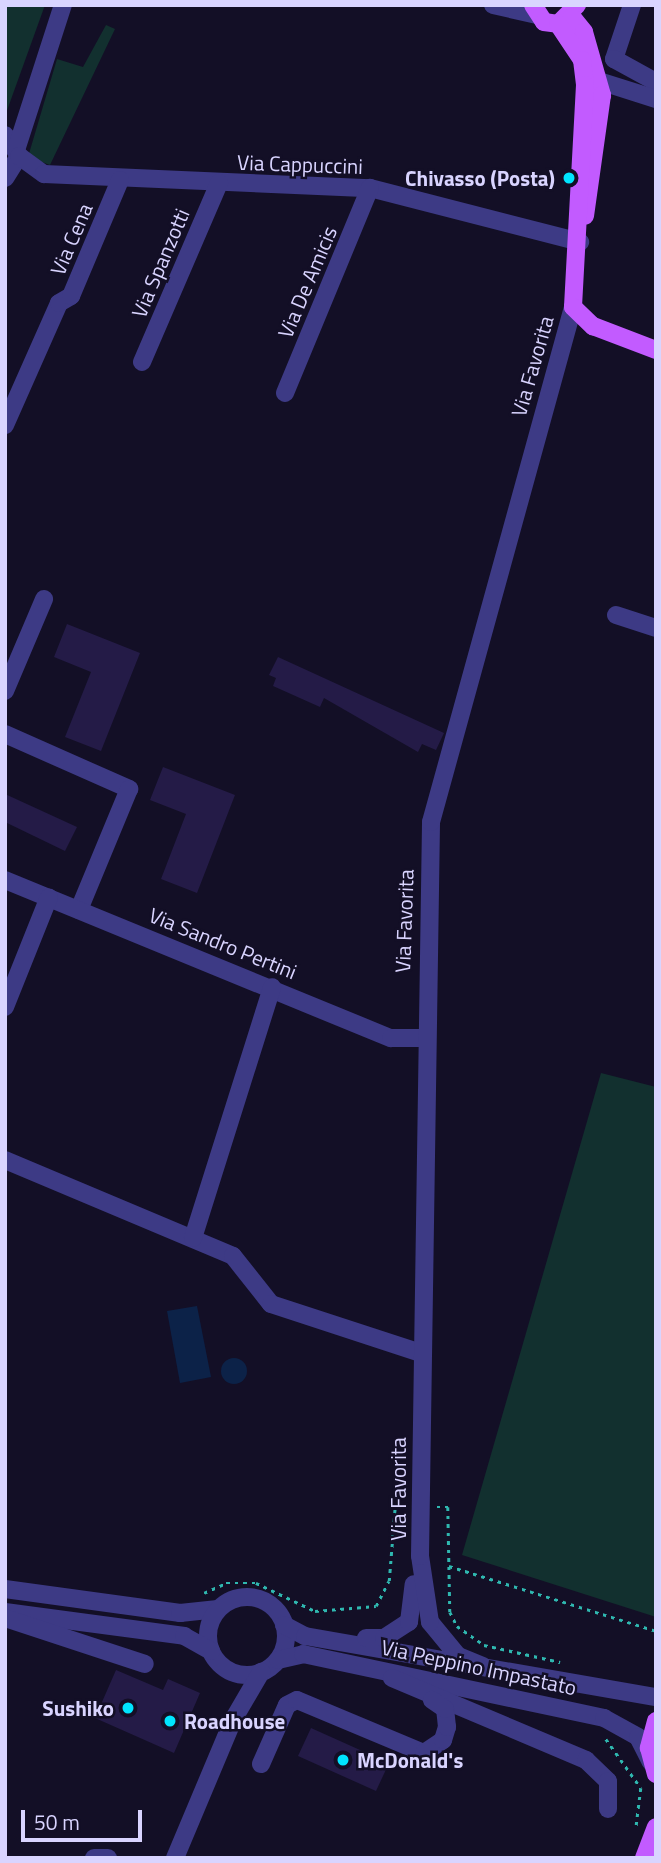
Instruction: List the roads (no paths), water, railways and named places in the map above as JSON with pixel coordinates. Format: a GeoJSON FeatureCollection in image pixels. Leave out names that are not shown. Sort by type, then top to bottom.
{"type":"FeatureCollection","features":[{"type":"Feature","properties":{"kind":"main road"},"geometry":{"type":"LineString","coordinates":[[535,10],[569,15]]}},
{"type":"Feature","properties":{"kind":"main road"},"geometry":{"type":"LineString","coordinates":[[569,15],[599,81],[595,182],[580,237]]}},
{"type":"Feature","properties":{"kind":"main road"},"geometry":{"type":"LineString","coordinates":[[569,15],[582,60],[585,85],[580,237],[573,307],[593,326],[656,350]]}},
{"type":"Feature","properties":{"kind":"main road"},"geometry":{"type":"LineString","coordinates":[[654,1768],[656,1721]]}},
{"type":"Feature","properties":{"kind":"main road"},"geometry":{"type":"LineString","coordinates":[[644,1858],[656,1827]]}},
{"type":"Feature","properties":{"kind":"street"},"geometry":{"type":"LineString","coordinates":[[5,178],[12,142],[34,92],[63,5]]}},
{"type":"Feature","properties":{"kind":"street"},"geometry":{"type":"LineString","coordinates":[[493,5],[535,10]]}},
{"type":"Feature","properties":{"kind":"street"},"geometry":{"type":"LineString","coordinates":[[632,5],[614,59],[656,82]]}},
{"type":"Feature","properties":{"kind":"street"},"geometry":{"type":"LineString","coordinates":[[599,81],[656,99]]}},
{"type":"Feature","properties":{"kind":"street","name":"Via Cappuccini"},"geometry":{"type":"LineString","coordinates":[[12,142],[44,174],[120,180],[370,188],[580,237]]}},
{"type":"Feature","properties":{"kind":"street","name":"Via Cena"},"geometry":{"type":"LineString","coordinates":[[5,425],[60,303],[71,296],[120,180]]}},
{"type":"Feature","properties":{"kind":"street","name":"Via Spanzotti"},"geometry":{"type":"LineString","coordinates":[[142,362],[219,183]]}},
{"type":"Feature","properties":{"kind":"street","name":"Via De Amicis"},"geometry":{"type":"LineString","coordinates":[[285,393],[370,188]]}},
{"type":"Feature","properties":{"kind":"street","name":"Via Favorita"},"geometry":{"type":"LineString","coordinates":[[484,1666],[458,1656],[430,1622],[420,1556],[424,1038],[431,822],[573,307]]}},
{"type":"Feature","properties":{"kind":"street"},"geometry":{"type":"LineString","coordinates":[[5,691],[44,599]]}},
{"type":"Feature","properties":{"kind":"street"},"geometry":{"type":"LineString","coordinates":[[616,615],[656,628]]}},
{"type":"Feature","properties":{"kind":"street"},"geometry":{"type":"LineString","coordinates":[[5,734],[130,789],[79,910]]}},
{"type":"Feature","properties":{"kind":"street","name":"Via Sandro Pertini"},"geometry":{"type":"LineString","coordinates":[[5,880],[391,1038],[424,1038]]}},
{"type":"Feature","properties":{"kind":"street"},"geometry":{"type":"LineString","coordinates":[[5,1007],[49,897]]}},
{"type":"Feature","properties":{"kind":"street"},"geometry":{"type":"LineString","coordinates":[[193,1238],[272,988]]}},
{"type":"Feature","properties":{"kind":"street"},"geometry":{"type":"LineString","coordinates":[[5,1160],[233,1256],[271,1304],[421,1353]]}},
{"type":"Feature","properties":{"kind":"street","name":"Via Favorita"},"geometry":{"type":"LineString","coordinates":[[281,1619],[301,1627],[384,1639],[409,1622],[420,1556]]}},
{"type":"Feature","properties":{"kind":"street"},"geometry":{"type":"LineString","coordinates":[[5,1589],[180,1614],[218,1609],[256,1598],[281,1619],[278,1660],[261,1672],[233,1720],[174,1858]]}},
{"type":"Feature","properties":{"kind":"street"},"geometry":{"type":"LineString","coordinates":[[211,1651],[207,1632],[218,1609]]}},
{"type":"Feature","properties":{"kind":"street"},"geometry":{"type":"LineString","coordinates":[[5,1615],[184,1636],[211,1651],[228,1670],[233,1720]]}},
{"type":"Feature","properties":{"kind":"street"},"geometry":{"type":"LineString","coordinates":[[5,1615],[145,1664]]}},
{"type":"Feature","properties":{"kind":"street","name":"Via Peppino Impastato"},"geometry":{"type":"LineString","coordinates":[[281,1619],[305,1636],[656,1697]]}},
{"type":"Feature","properties":{"kind":"street","name":"Via Peppino Impastato"},"geometry":{"type":"LineString","coordinates":[[278,1660],[303,1654],[619,1723],[638,1737],[654,1768]]}},
{"type":"Feature","properties":{"kind":"street"},"geometry":{"type":"LineString","coordinates":[[367,1666],[424,1694],[586,1760],[608,1781],[608,1809]]}},
{"type":"Feature","properties":{"kind":"street"},"geometry":{"type":"LineString","coordinates":[[228,1670],[261,1672]]}},
{"type":"Feature","properties":{"kind":"street"},"geometry":{"type":"LineString","coordinates":[[261,1764],[287,1705],[297,1700],[412,1752],[435,1748],[447,1727],[445,1709],[424,1694]]}},
{"type":"Feature","properties":{"kind":"street"},"geometry":{"type":"LineString","coordinates":[[94,1858],[108,1858]]}},
{"type":"Feature","properties":{"kind":"water"},"geometry":{"type":"Polygon","coordinates":[[[197,1306],[211,1377],[180,1383],[167,1311],[197,1306]]]}},
{"type":"Feature","properties":{"kind":"water"},"geometry":{"type":"Polygon","coordinates":[[[234,1358],[243,1362],[247,1371],[243,1380],[234,1384],[225,1380],[221,1371],[225,1362],[234,1358]]]}},
{"type":"Feature","properties":{"kind":"place","name":"Chivasso (Posta)"},"geometry":{"type":"Point","coordinates":[569,178]}},
{"type":"Feature","properties":{"kind":"place","name":"Sushiko"},"geometry":{"type":"Point","coordinates":[128,1708]}},
{"type":"Feature","properties":{"kind":"place","name":"Roadhouse"},"geometry":{"type":"Point","coordinates":[170,1721]}},
{"type":"Feature","properties":{"kind":"place","name":"McDonald's"},"geometry":{"type":"Point","coordinates":[343,1760]}}]}
